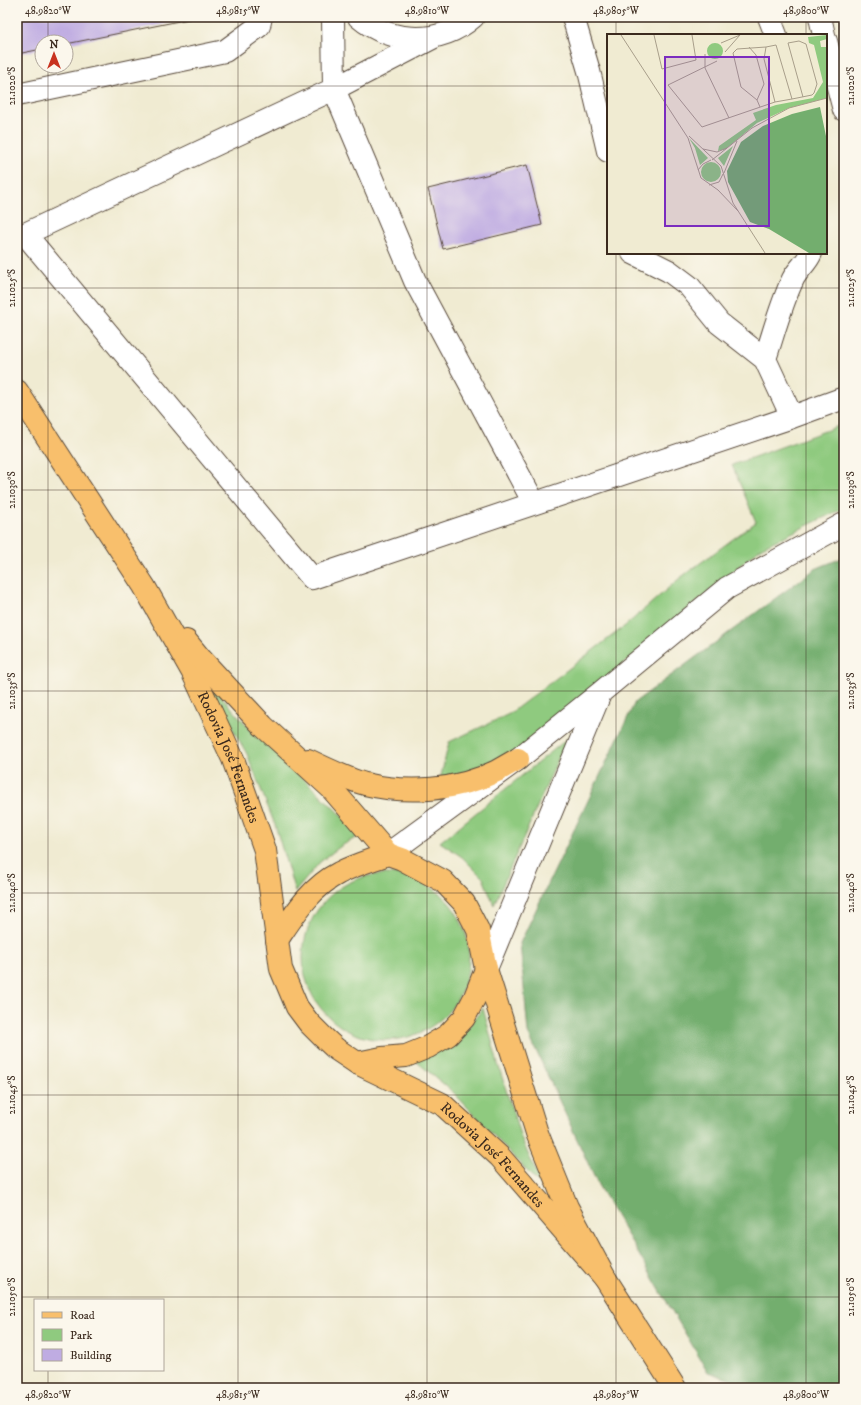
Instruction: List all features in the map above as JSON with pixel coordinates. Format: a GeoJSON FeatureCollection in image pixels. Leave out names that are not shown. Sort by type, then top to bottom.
{"type":"FeatureCollection","features":[{"type":"Feature","properties":{"kind":"main road","name":"Rodovia José Fernandes"},"geometry":{"type":"LineString","coordinates":[[17,391],[144,586],[192,670],[233,759],[265,850],[281,969],[297,1007],[309,1023],[336,1050],[357,1063],[442,1104],[500,1157],[605,1278]]}},
{"type":"Feature","properties":{"kind":"main road","name":"Rodovia José Fernandes"},"geometry":{"type":"LineString","coordinates":[[144,586],[200,658],[263,726],[331,788],[388,854],[402,859],[443,881],[464,903],[478,930],[486,969],[537,1133],[567,1207],[605,1278],[675,1388]]}},
{"type":"Feature","properties":{"kind":"main road"},"geometry":{"type":"LineString","coordinates":[[291,752],[364,784],[399,790],[436,789],[468,782],[496,772],[518,759]]}},
{"type":"Feature","properties":{"kind":"main road"},"geometry":{"type":"LineString","coordinates":[[277,940],[303,904],[319,886],[339,873],[388,854]]}},
{"type":"Feature","properties":{"kind":"main road"},"geometry":{"type":"LineString","coordinates":[[357,1063],[382,1058],[406,1056],[428,1048],[448,1035],[464,1018],[475,997],[486,969]]}},
{"type":"Feature","properties":{"kind":"street"},"geometry":{"type":"LineString","coordinates":[[17,95],[225,51],[260,26],[261,17]]}},
{"type":"Feature","properties":{"kind":"street"},"geometry":{"type":"LineString","coordinates":[[333,17],[334,89],[415,281],[534,503]]}},
{"type":"Feature","properties":{"kind":"street"},"geometry":{"type":"LineString","coordinates":[[359,17],[366,24],[382,32],[399,37],[416,39],[434,37],[451,32],[474,17]]}},
{"type":"Feature","properties":{"kind":"street"},"geometry":{"type":"LineString","coordinates":[[573,17],[589,71],[607,147]]}},
{"type":"Feature","properties":{"kind":"street"},"geometry":{"type":"LineString","coordinates":[[769,17],[776,34]]}},
{"type":"Feature","properties":{"kind":"street"},"geometry":{"type":"LineString","coordinates":[[820,17],[824,34]]}},
{"type":"Feature","properties":{"kind":"street"},"geometry":{"type":"LineString","coordinates":[[434,37],[334,89],[25,234],[312,578],[792,417],[844,398]]}},
{"type":"Feature","properties":{"kind":"street"},"geometry":{"type":"LineString","coordinates":[[827,45],[844,110]]}},
{"type":"Feature","properties":{"kind":"street"},"geometry":{"type":"LineString","coordinates":[[635,254],[668,271],[689,286],[719,323],[765,359],[792,417]]}},
{"type":"Feature","properties":{"kind":"street"},"geometry":{"type":"LineString","coordinates":[[765,359],[783,302],[794,277],[810,254]]}},
{"type":"Feature","properties":{"kind":"street"},"geometry":{"type":"LineString","coordinates":[[388,854],[518,759],[727,588],[844,524]]}},
{"type":"Feature","properties":{"kind":"street"},"geometry":{"type":"LineString","coordinates":[[486,969],[600,693]]}},
{"type":"Feature","properties":{"kind":"green space"},"geometry":{"type":"Polygon","coordinates":[[[844,424],[844,508],[762,547],[510,760],[439,784],[449,742],[509,714],[625,626],[680,578],[756,522],[732,465],[844,424]]]}},
{"type":"Feature","properties":{"kind":"green space"},"geometry":{"type":"Polygon","coordinates":[[[844,557],[844,1388],[755,1388],[708,1372],[598,1185],[528,1033],[520,943],[635,702],[815,569],[844,557]]]}},
{"type":"Feature","properties":{"kind":"green space"},"geometry":{"type":"Polygon","coordinates":[[[200,672],[257,737],[285,760],[361,835],[341,846],[320,862],[295,892],[275,825],[247,754],[200,672]]]}},
{"type":"Feature","properties":{"kind":"green space"},"geometry":{"type":"Polygon","coordinates":[[[567,739],[494,905],[483,878],[462,857],[440,842],[567,739]]]}},
{"type":"Feature","properties":{"kind":"green space"},"geometry":{"type":"Polygon","coordinates":[[[378,874],[394,874],[418,880],[445,898],[463,925],[468,941],[468,973],[463,989],[445,1016],[432,1026],[410,1037],[394,1040],[378,1040],[354,1034],[333,1021],[322,1010],[309,989],[306,981],[303,965],[303,949],[309,925],[322,904],[333,893],[354,880],[362,877],[378,874]]]}},
{"type":"Feature","properties":{"kind":"green space"},"geometry":{"type":"Polygon","coordinates":[[[483,1008],[498,1064],[521,1138],[543,1188],[453,1092],[411,1057],[467,1029],[483,1008]]]}},
{"type":"Feature","properties":{"kind":"building"},"geometry":{"type":"Polygon","coordinates":[[[17,17],[194,17],[74,42],[74,34],[34,34],[34,51],[17,54],[17,17]]]}},
{"type":"Feature","properties":{"kind":"building"},"geometry":{"type":"Polygon","coordinates":[[[527,165],[542,225],[443,249],[428,189],[527,165]]]}}]}
